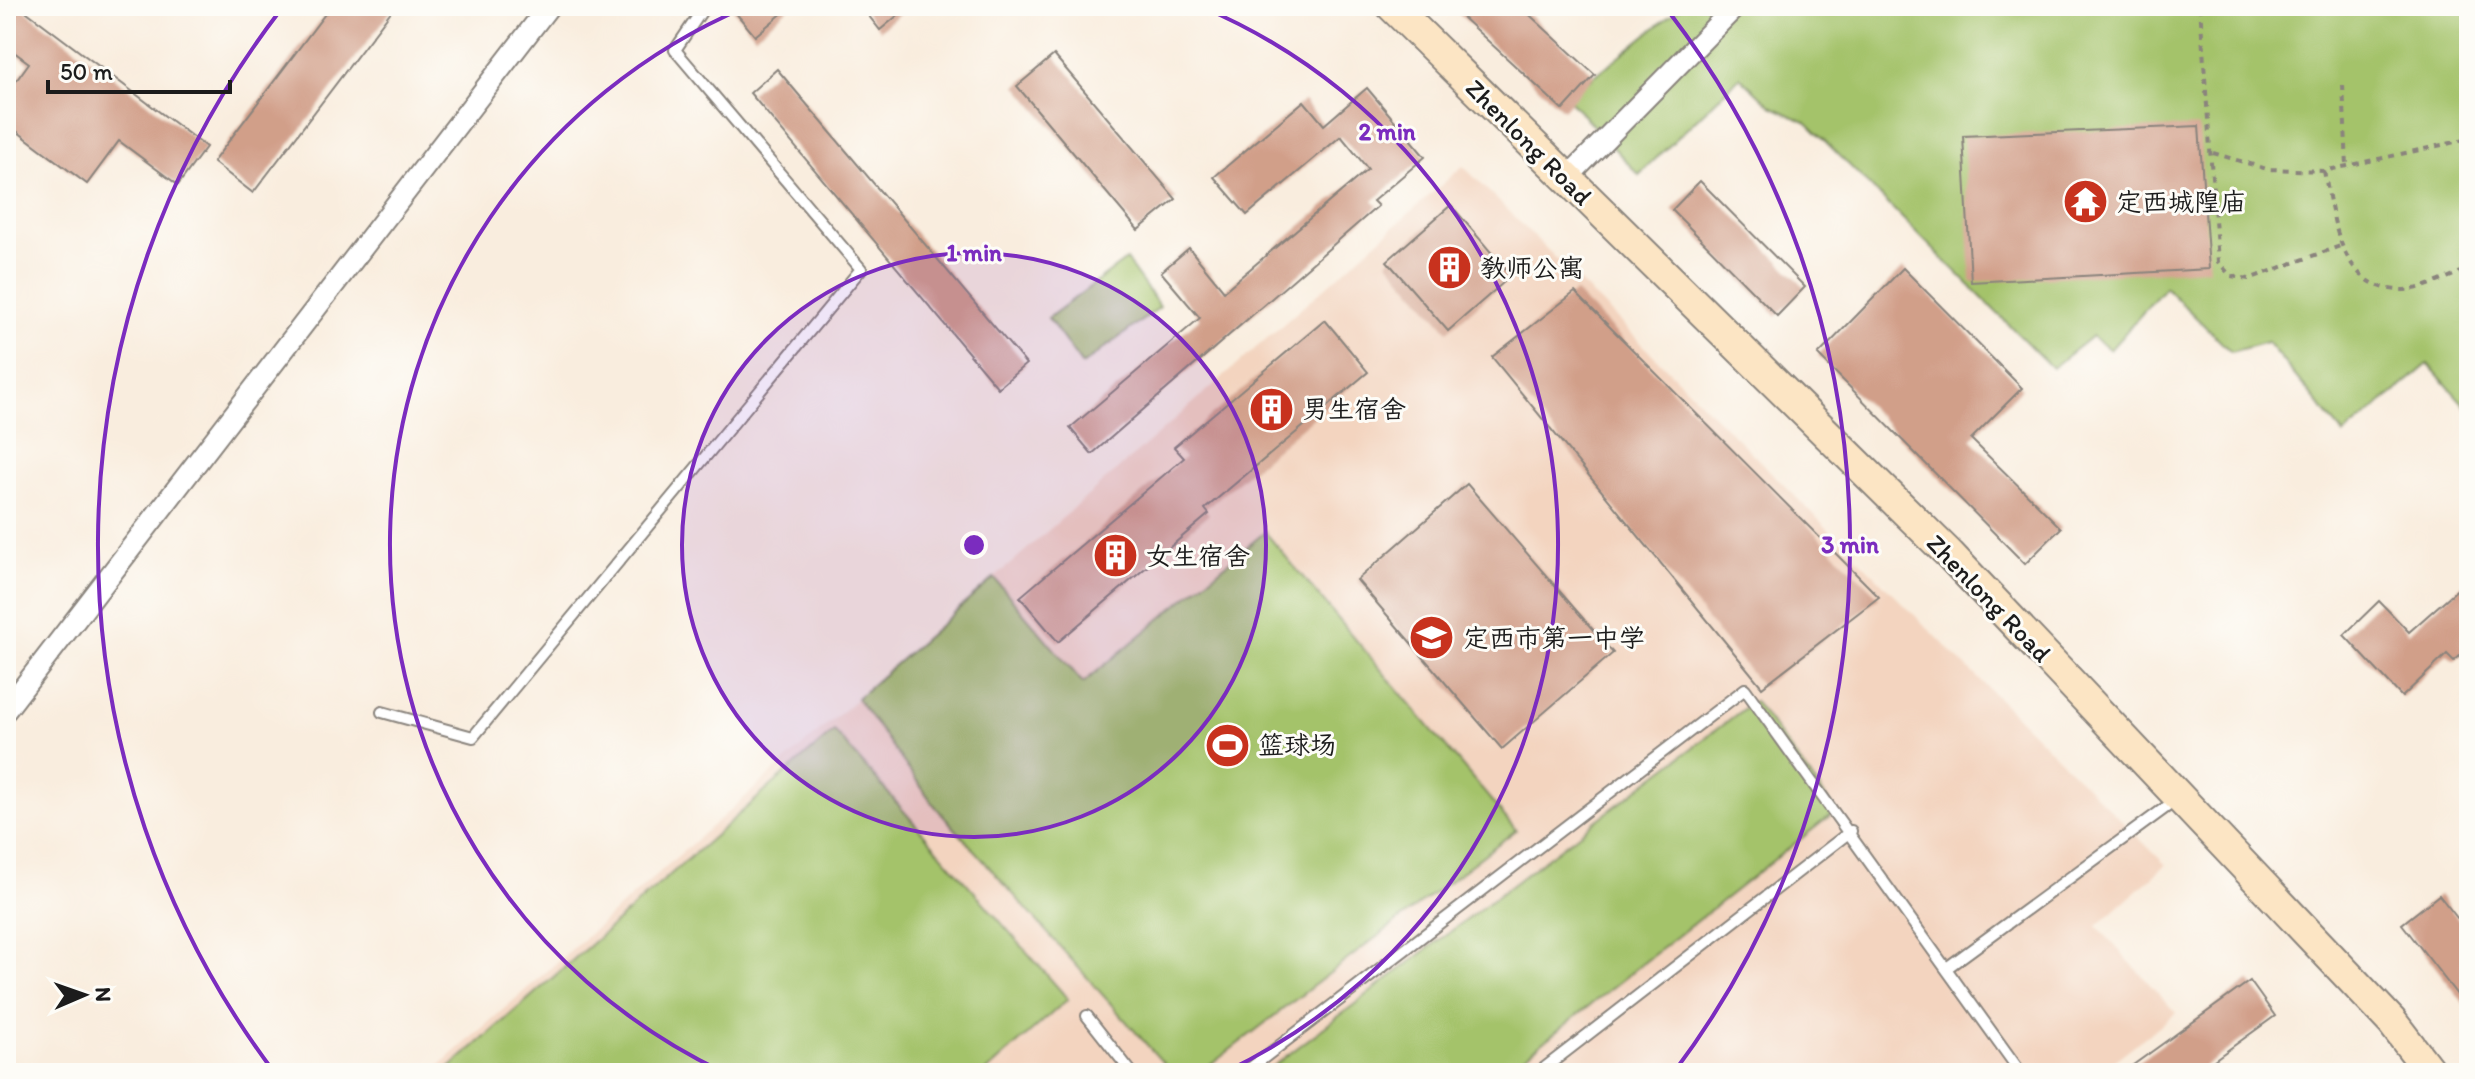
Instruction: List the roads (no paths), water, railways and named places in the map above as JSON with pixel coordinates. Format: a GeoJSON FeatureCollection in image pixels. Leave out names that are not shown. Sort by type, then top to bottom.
{"type":"FeatureCollection","features":[{"type":"Feature","properties":{"kind":"main road","name":"Zhenlong Road"},"geometry":{"type":"LineString","coordinates":[[1392,6],[1950,555],[2392,1022],[2431,1073]]}},
{"type":"Feature","properties":{"kind":"street"},"geometry":{"type":"LineString","coordinates":[[6,710],[549,6]]}},
{"type":"Feature","properties":{"kind":"street"},"geometry":{"type":"LineString","coordinates":[[1567,178],[1736,6]]}},
{"type":"Feature","properties":{"kind":"lane"},"geometry":{"type":"LineString","coordinates":[[382,712],[473,737],[861,269],[675,50],[705,6]]}},
{"type":"Feature","properties":{"kind":"lane"},"geometry":{"type":"LineString","coordinates":[[1244,1073],[1745,689],[1851,831],[2021,1073]]}},
{"type":"Feature","properties":{"kind":"lane"},"geometry":{"type":"LineString","coordinates":[[1948,967],[2179,797]]}},
{"type":"Feature","properties":{"kind":"lane"},"geometry":{"type":"LineString","coordinates":[[1538,1073],[1851,831]]}},
{"type":"Feature","properties":{"kind":"lane"},"geometry":{"type":"LineString","coordinates":[[1087,1016],[1132,1073]]}},
{"type":"Feature","properties":{"kind":"place","name":"定西城隍庙"},"geometry":{"type":"Point","coordinates":[2085,202]}},
{"type":"Feature","properties":{"kind":"place","name":"教师公寓"},"geometry":{"type":"Point","coordinates":[1449,268]}},
{"type":"Feature","properties":{"kind":"place","name":"男生宿舍"},"geometry":{"type":"Point","coordinates":[1271,409]}},
{"type":"Feature","properties":{"kind":"place","name":"女生宿舍"},"geometry":{"type":"Point","coordinates":[1115,556]}},
{"type":"Feature","properties":{"kind":"place","name":"定西市第一中学"},"geometry":{"type":"Point","coordinates":[1432,638]}},
{"type":"Feature","properties":{"kind":"place","name":"篮球场"},"geometry":{"type":"Point","coordinates":[1227,745]}}]}
